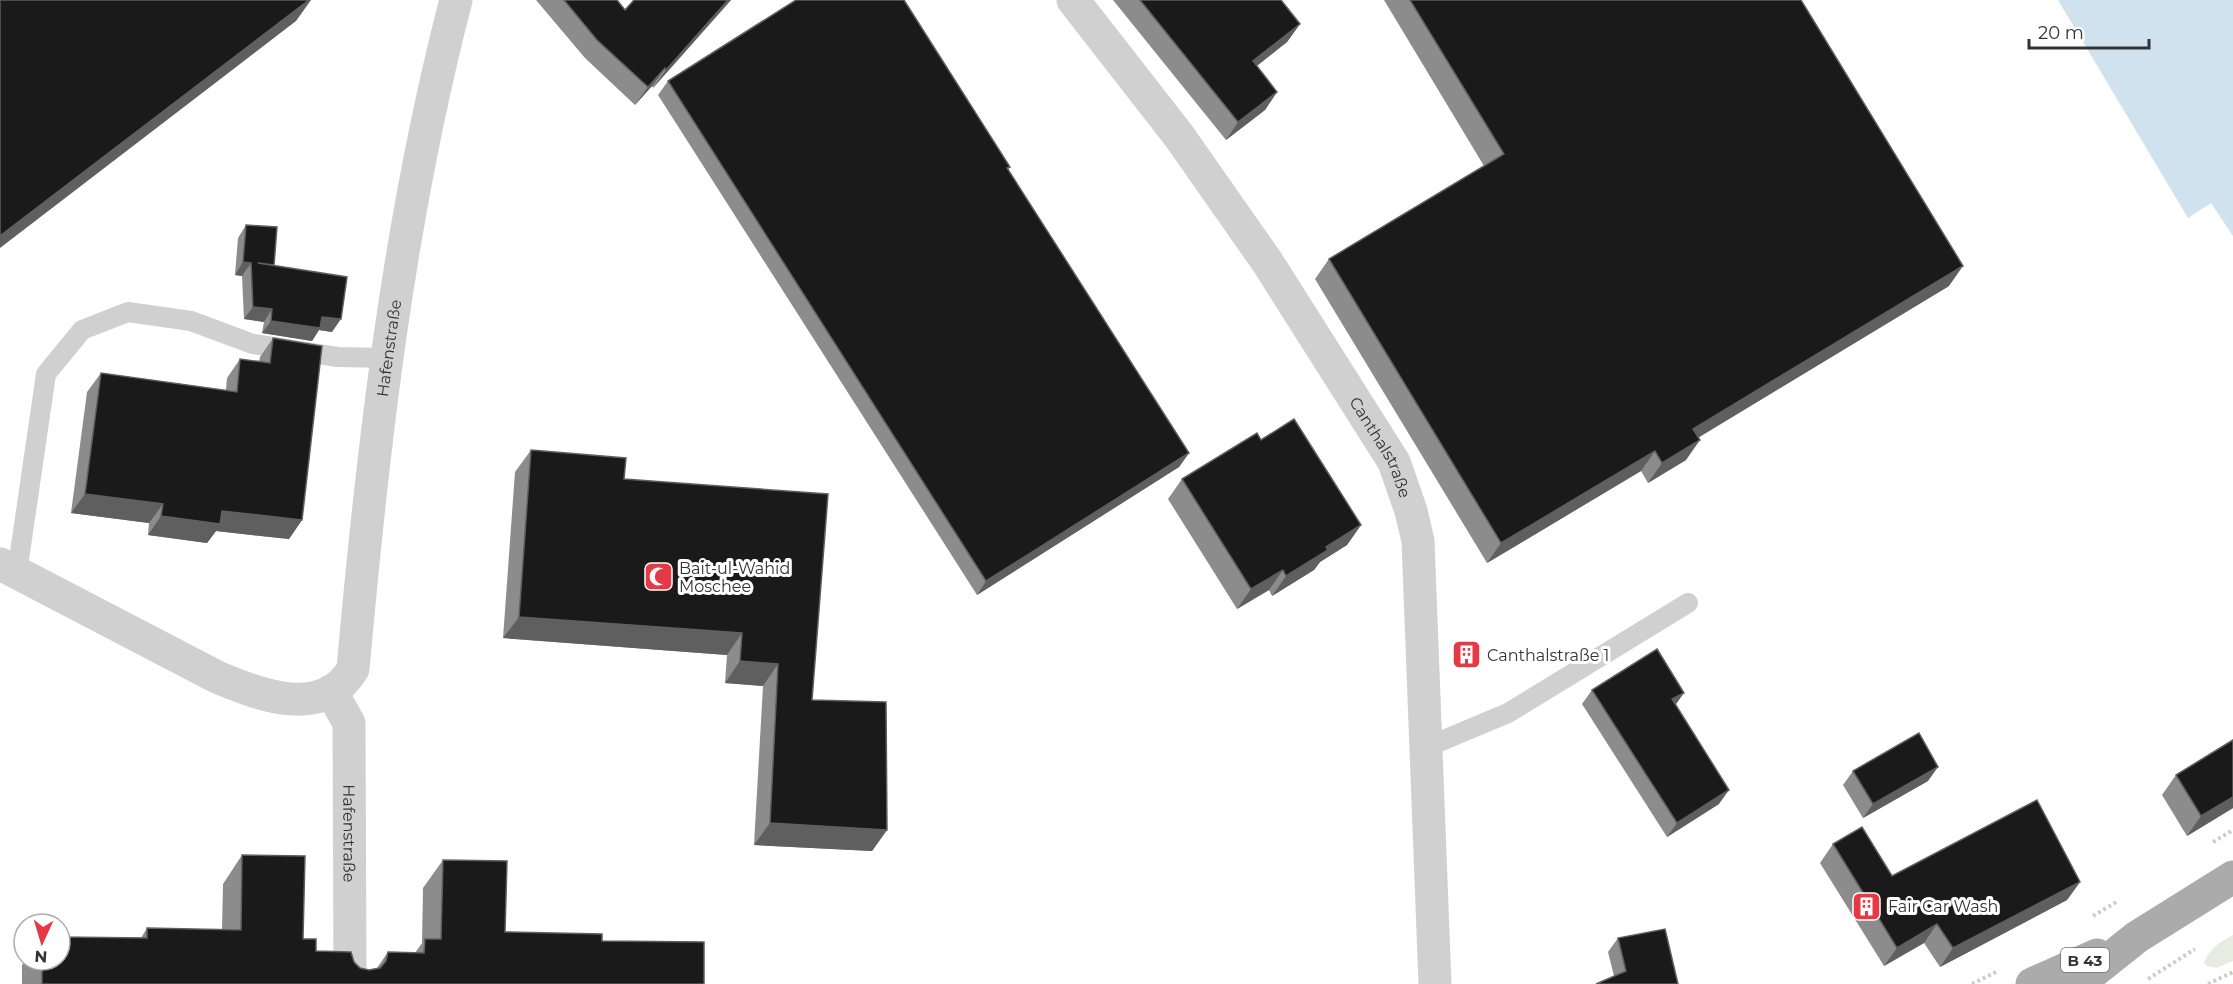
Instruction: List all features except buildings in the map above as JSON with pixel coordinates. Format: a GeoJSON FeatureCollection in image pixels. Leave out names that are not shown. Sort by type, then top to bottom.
{"type":"FeatureCollection","features":[{"type":"Feature","properties":{"kind":"main road","name":"B 43"},"geometry":{"type":"LineString","coordinates":[[2078,984],[2137,937],[2233,877]]}},
{"type":"Feature","properties":{"kind":"main road","name":"B 43"},"geometry":{"type":"LineString","coordinates":[[2032,984],[2137,937]]}},
{"type":"Feature","properties":{"kind":"street","name":"Hafenstraße"},"geometry":{"type":"LineString","coordinates":[[9,569],[248,690],[279,698],[304,700],[319,697],[345,682],[353,669],[387,358],[409,210],[434,83],[456,0]]}},
{"type":"Feature","properties":{"kind":"street","name":"Canthalstraße"},"geometry":{"type":"LineString","coordinates":[[1073,0],[1179,136],[1268,263],[1394,462],[1411,511],[1418,541],[1435,984]]}},
{"type":"Feature","properties":{"kind":"street","name":"Hafenstraße"},"geometry":{"type":"LineString","coordinates":[[331,691],[349,723],[350,980]]}},
{"type":"Feature","properties":{"kind":"lane"},"geometry":{"type":"LineString","coordinates":[[9,569],[46,374],[82,330],[128,312],[191,321],[254,344],[338,357],[387,358]]}},
{"type":"Feature","properties":{"kind":"lane"},"geometry":{"type":"LineString","coordinates":[[1427,747],[1508,713],[1688,603]]}},
{"type":"Feature","properties":{"kind":"path"},"geometry":{"type":"LineString","coordinates":[[2204,848],[2233,830]]}},
{"type":"Feature","properties":{"kind":"path"},"geometry":{"type":"LineString","coordinates":[[2086,921],[2126,897]]}},
{"type":"Feature","properties":{"kind":"path"},"geometry":{"type":"LineString","coordinates":[[2141,984],[2196,948]]}},
{"type":"Feature","properties":{"kind":"path"},"geometry":{"type":"LineString","coordinates":[[1972,984],[2000,969]]}},
{"type":"Feature","properties":{"kind":"path"},"geometry":{"type":"LineString","coordinates":[[2208,984],[2233,972]]}},
{"type":"Feature","properties":{"kind":"shaded area"},"geometry":{"type":"Polygon","coordinates":[[[2233,935],[2233,961],[2216,968],[2207,966],[2204,963],[2212,949],[2233,935]]]}},
{"type":"Feature","properties":{"kind":"water"},"geometry":{"type":"Polygon","coordinates":[[[2058,0],[2233,0],[2233,236],[2211,203],[2188,218],[2058,0]]]}},
{"type":"Feature","properties":{"kind":"place","name":"Bait-ul-Wahid Moschee"},"geometry":{"type":"Point","coordinates":[658,577]}},
{"type":"Feature","properties":{"kind":"place","name":"Canthalstraße 1"},"geometry":{"type":"Point","coordinates":[1466,655]}},
{"type":"Feature","properties":{"kind":"place","name":"Fair Car Wash"},"geometry":{"type":"Point","coordinates":[1867,906]}}]}
